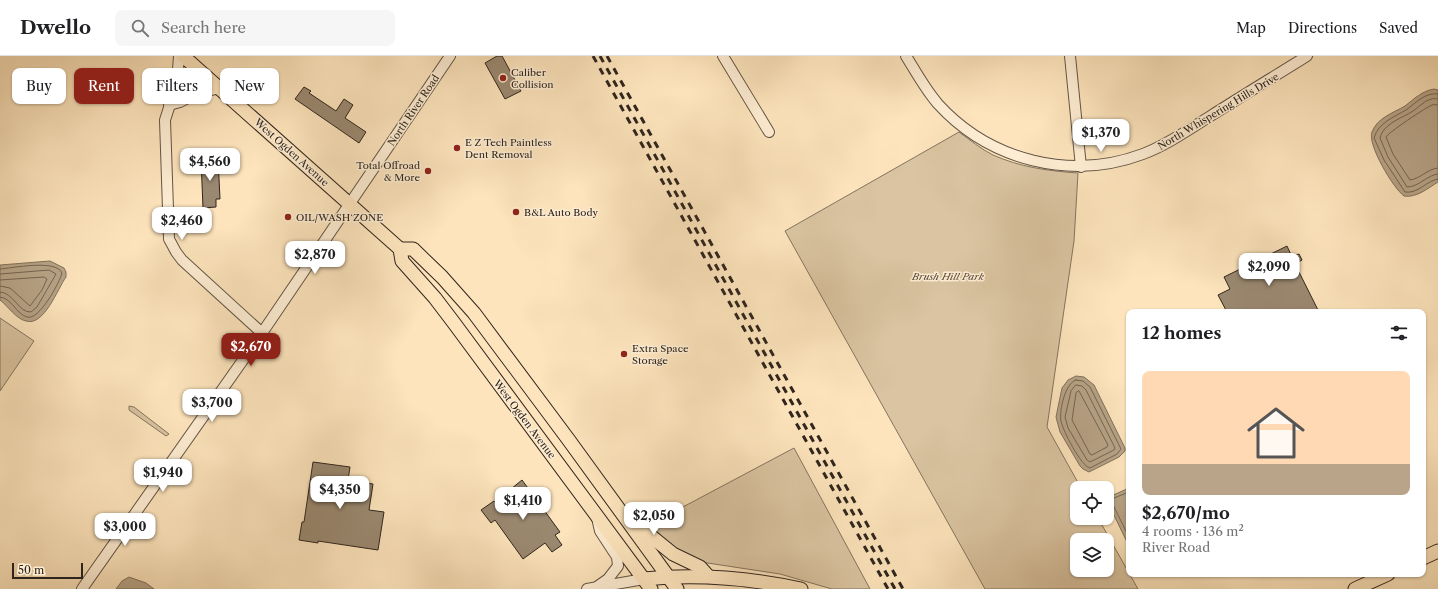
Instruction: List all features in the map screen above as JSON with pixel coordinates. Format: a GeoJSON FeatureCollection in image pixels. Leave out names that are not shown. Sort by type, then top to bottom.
{"type":"FeatureCollection","features":[{"type":"Feature","properties":{"kind":"main road","name":"West Ogden Avenue"},"geometry":{"type":"LineString","coordinates":[[183,56],[220,88]]}},
{"type":"Feature","properties":{"kind":"main road","name":"West Ogden Avenue"},"geometry":{"type":"LineString","coordinates":[[238,104],[400,249],[402,262],[445,311],[647,584]]}},
{"type":"Feature","properties":{"kind":"main road","name":"West Ogden Avenue"},"geometry":{"type":"LineString","coordinates":[[400,249],[412,249],[456,292],[492,337],[620,510]]}},
{"type":"Feature","properties":{"kind":"main road"},"geometry":{"type":"LineString","coordinates":[[620,510],[673,554],[700,567],[708,576]]}},
{"type":"Feature","properties":{"kind":"main road"},"geometry":{"type":"LineString","coordinates":[[620,510],[677,589]]}},
{"type":"Feature","properties":{"kind":"main road"},"geometry":{"type":"LineString","coordinates":[[1426,556],[1438,550]]}},
{"type":"Feature","properties":{"kind":"main road"},"geometry":{"type":"LineString","coordinates":[[647,584],[668,577],[708,576],[771,583],[801,589]]}},
{"type":"Feature","properties":{"kind":"main road"},"geometry":{"type":"LineString","coordinates":[[1355,589],[1381,577]]}},
{"type":"Feature","properties":{"kind":"street"},"geometry":{"type":"LineString","coordinates":[[179,56],[177,83],[165,120],[164,140],[169,238],[172,246],[182,260],[262,332]]}},
{"type":"Feature","properties":{"kind":"street","name":"North River Road"},"geometry":{"type":"LineString","coordinates":[[82,589],[262,332],[450,56]]}},
{"type":"Feature","properties":{"kind":"street"},"geometry":{"type":"LineString","coordinates":[[723,56],[769,132]]}},
{"type":"Feature","properties":{"kind":"street","name":"North Whispering Hills Drive"},"geometry":{"type":"LineString","coordinates":[[906,56],[927,90],[939,105],[963,127],[986,143],[1009,154],[1031,161],[1081,167],[1119,161],[1156,149],[1307,56]]}},
{"type":"Feature","properties":{"kind":"street"},"geometry":{"type":"LineString","coordinates":[[1070,56],[1081,167]]}},
{"type":"Feature","properties":{"kind":"street"},"geometry":{"type":"LineString","coordinates":[[169,105],[180,102],[195,94],[220,88]]}},
{"type":"Feature","properties":{"kind":"street"},"geometry":{"type":"LineString","coordinates":[[597,516],[600,531],[617,557],[618,566],[608,579],[598,586]]}},
{"type":"Feature","properties":{"kind":"street"},"geometry":{"type":"LineString","coordinates":[[587,589],[598,586],[647,584]]}},
{"type":"Feature","properties":{"kind":"green space","name":"Brush Hill Park"},"geometry":{"type":"Polygon","coordinates":[[[959,132],[984,150],[1013,163],[1034,168],[1078,173],[1074,241],[1047,427],[1077,481],[1070,481],[1070,525],[1102,525],[1106,533],[1070,533],[1070,577],[1114,577],[1114,546],[1126,568],[1126,577],[1131,577],[1138,589],[985,589],[785,231],[959,132]]]}},
{"type":"Feature","properties":{"kind":"green space"},"geometry":{"type":"Polygon","coordinates":[[[0,318],[34,341],[0,391],[0,318]]]}},
{"type":"Feature","properties":{"kind":"green space"},"geometry":{"type":"Polygon","coordinates":[[[129,406],[134,407],[169,434],[166,436],[129,410],[129,406]]]}},
{"type":"Feature","properties":{"kind":"green space"},"geometry":{"type":"Polygon","coordinates":[[[794,448],[870,589],[832,589],[780,574],[701,562],[678,550],[649,525],[794,448]]]}},
{"type":"Feature","properties":{"kind":"water"},"geometry":{"type":"Polygon","coordinates":[[[1434,89],[1438,90],[1438,182],[1418,194],[1413,196],[1404,196],[1382,166],[1373,146],[1371,138],[1372,132],[1374,127],[1381,119],[1405,106],[1422,93],[1434,89]]]}},
{"type":"Feature","properties":{"kind":"water"},"geometry":{"type":"Polygon","coordinates":[[[50,261],[64,268],[66,277],[50,305],[39,318],[33,321],[22,320],[0,300],[0,265],[50,261]]]}},
{"type":"Feature","properties":{"kind":"water"},"geometry":{"type":"Polygon","coordinates":[[[1076,376],[1084,377],[1094,385],[1125,448],[1125,451],[1119,457],[1089,472],[1080,466],[1060,432],[1056,417],[1062,388],[1068,380],[1076,376]]]}},
{"type":"Feature","properties":{"kind":"water"},"geometry":{"type":"Polygon","coordinates":[[[1126,489],[1126,540],[1114,515],[1114,495],[1126,489]]]}},
{"type":"Feature","properties":{"kind":"water"},"geometry":{"type":"Polygon","coordinates":[[[129,577],[146,583],[154,589],[116,589],[122,581],[129,577]]]}},
{"type":"Feature","properties":{"kind":"building","name":"Caliber Collision"},"geometry":{"type":"Polygon","coordinates":[[[497,56],[502,56],[521,91],[505,99],[485,63],[497,56]]]}},
{"type":"Feature","properties":{"kind":"building"},"geometry":{"type":"Polygon","coordinates":[[[304,87],[311,91],[309,93],[336,111],[344,99],[353,105],[345,118],[366,132],[359,143],[295,99],[304,87]]]}},
{"type":"Feature","properties":{"kind":"building"},"geometry":{"type":"Polygon","coordinates":[[[218,158],[220,199],[216,199],[216,207],[203,208],[201,159],[218,158]]]}},
{"type":"Feature","properties":{"kind":"building"},"geometry":{"type":"Polygon","coordinates":[[[1287,246],[1292,257],[1299,254],[1302,260],[1295,264],[1318,309],[1225,309],[1218,295],[1230,289],[1224,277],[1287,246]]]}},
{"type":"Feature","properties":{"kind":"building"},"geometry":{"type":"Polygon","coordinates":[[[313,462],[350,467],[348,480],[373,484],[369,510],[384,512],[378,550],[318,541],[318,543],[299,540],[302,522],[304,522],[313,462]]]}},
{"type":"Feature","properties":{"kind":"building"},"geometry":{"type":"Polygon","coordinates":[[[522,480],[560,532],[555,535],[562,545],[552,552],[545,543],[523,559],[495,520],[491,523],[481,510],[494,501],[495,502],[522,480]]]}},
{"type":"Feature","properties":{"kind":"railway"},"geometry":{"type":"LineString","coordinates":[[593,56],[888,589]]}},
{"type":"Feature","properties":{"kind":"railway"},"geometry":{"type":"LineString","coordinates":[[600,56],[895,589]]}},
{"type":"Feature","properties":{"kind":"railway"},"geometry":{"type":"LineString","coordinates":[[607,56],[903,589]]}},
{"type":"Feature","properties":{"kind":"place","name":"Caliber Collision"},"geometry":{"type":"Point","coordinates":[503,78]}},
{"type":"Feature","properties":{"kind":"place","name":"E Z Tech Paintless Dent Removal"},"geometry":{"type":"Point","coordinates":[457,148]}},
{"type":"Feature","properties":{"kind":"place","name":"Total Offroad & More"},"geometry":{"type":"Point","coordinates":[428,171]}},
{"type":"Feature","properties":{"kind":"place","name":"B&L Auto Body"},"geometry":{"type":"Point","coordinates":[516,212]}},
{"type":"Feature","properties":{"kind":"place","name":"OIL/WASH ZONE"},"geometry":{"type":"Point","coordinates":[288,217]}},
{"type":"Feature","properties":{"kind":"place","name":"Extra Space Storage"},"geometry":{"type":"Point","coordinates":[624,354]}}]}
